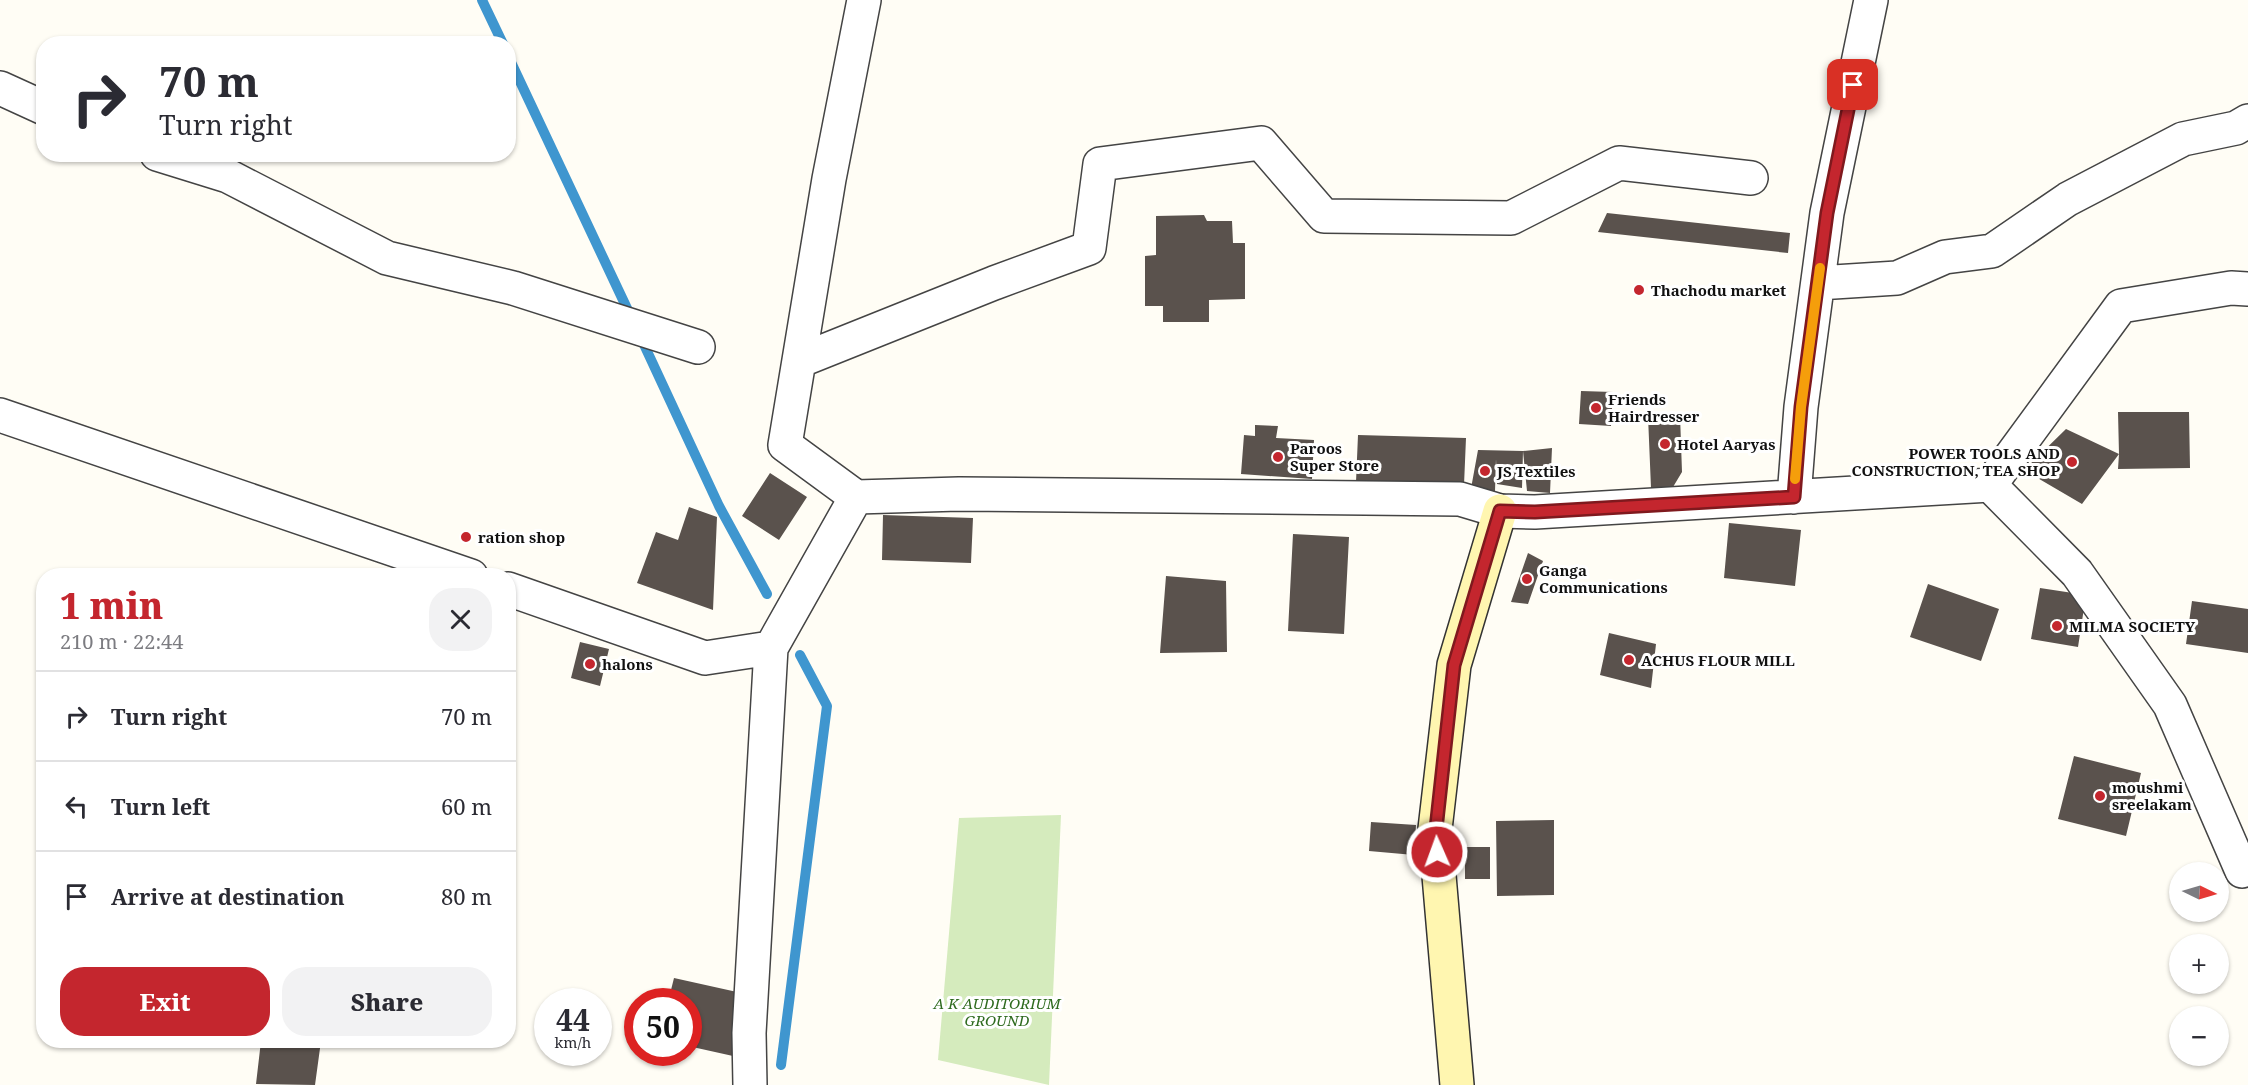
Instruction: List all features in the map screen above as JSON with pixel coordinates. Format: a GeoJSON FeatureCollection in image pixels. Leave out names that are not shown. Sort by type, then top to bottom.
{"type":"FeatureCollection","features":[{"type":"Feature","properties":{"kind":"main road"},"geometry":{"type":"LineString","coordinates":[[1456,1085],[1436,829],[1454,665],[1500,511]]}},
{"type":"Feature","properties":{"kind":"street"},"geometry":{"type":"LineString","coordinates":[[864,0],[829,179],[785,445],[856,497],[959,494],[1460,499],[1500,511],[1535,512],[1990,485],[2077,573],[2170,705],[2242,872]]}},
{"type":"Feature","properties":{"kind":"street"},"geometry":{"type":"LineString","coordinates":[[1794,497],[1801,407],[1827,213],[1871,0]]}},
{"type":"Feature","properties":{"kind":"street"},"geometry":{"type":"LineString","coordinates":[[0,88],[36,104]]}},
{"type":"Feature","properties":{"kind":"street"},"geometry":{"type":"LineString","coordinates":[[1818,283],[1897,278],[1946,257],[1992,251],[2068,198],[2182,139],[2236,128],[2248,121]]}},
{"type":"Feature","properties":{"kind":"street"},"geometry":{"type":"LineString","coordinates":[[799,361],[994,283],[1089,248],[1100,164],[1261,143],[1324,216],[1511,218],[1618,163],[1751,178]]}},
{"type":"Feature","properties":{"kind":"street"},"geometry":{"type":"LineString","coordinates":[[183,162],[228,176],[387,258],[513,288],[698,347]]}},
{"type":"Feature","properties":{"kind":"street"},"geometry":{"type":"LineString","coordinates":[[1990,485],[2121,306],[2230,288],[2248,289]]}},
{"type":"Feature","properties":{"kind":"street"},"geometry":{"type":"LineString","coordinates":[[0,415],[448,568]]}},
{"type":"Feature","properties":{"kind":"street"},"geometry":{"type":"LineString","coordinates":[[750,1085],[749,1033],[771,648],[856,497]]}},
{"type":"Feature","properties":{"kind":"street"},"geometry":{"type":"LineString","coordinates":[[516,592],[705,658],[771,648]]}},
{"type":"Feature","properties":{"kind":"green space","name":"A K AUDITORIUM GROUND"},"geometry":{"type":"Polygon","coordinates":[[[1061,815],[1049,1085],[938,1060],[959,818],[1061,815]]]}},
{"type":"Feature","properties":{"kind":"building"},"geometry":{"type":"Polygon","coordinates":[[[1607,213],[1790,233],[1788,253],[1598,232],[1607,213]]]}},
{"type":"Feature","properties":{"kind":"building"},"geometry":{"type":"Polygon","coordinates":[[[1204,215],[1207,221],[1232,221],[1233,243],[1245,243],[1245,299],[1209,300],[1209,322],[1163,322],[1163,306],[1145,306],[1145,256],[1156,255],[1156,216],[1204,215]]]}},
{"type":"Feature","properties":{"kind":"building","name":"Friends Hairdresser"},"geometry":{"type":"Polygon","coordinates":[[[1581,391],[1613,392],[1611,426],[1579,424],[1581,391]]]}},
{"type":"Feature","properties":{"kind":"building"},"geometry":{"type":"Polygon","coordinates":[[[2118,412],[2189,412],[2190,468],[2118,469],[2118,412]]]}},
{"type":"Feature","properties":{"kind":"building","name":"Hotel Aaryas"},"geometry":{"type":"Polygon","coordinates":[[[1680,415],[1682,472],[1673,487],[1651,488],[1648,416],[1680,415]]]}},
{"type":"Feature","properties":{"kind":"building","name":"Paroos Super Store"},"geometry":{"type":"Polygon","coordinates":[[[1255,425],[1278,426],[1276,438],[1314,440],[1312,479],[1241,474],[1244,435],[1255,436],[1255,425]]]}},
{"type":"Feature","properties":{"kind":"building","name":"POWER TOOLS AND CONSTRUCTION, TEA SHOP"},"geometry":{"type":"Polygon","coordinates":[[[2066,429],[2119,454],[2082,504],[2024,470],[2066,429]]]}},
{"type":"Feature","properties":{"kind":"building"},"geometry":{"type":"Polygon","coordinates":[[[1358,435],[1466,438],[1464,485],[1356,482],[1358,435]]]}},
{"type":"Feature","properties":{"kind":"building"},"geometry":{"type":"Polygon","coordinates":[[[1552,448],[1550,493],[1527,491],[1523,451],[1552,448]]]}},
{"type":"Feature","properties":{"kind":"building"},"geometry":{"type":"Polygon","coordinates":[[[1478,450],[1523,451],[1522,488],[1497,484],[1496,459],[1495,491],[1470,494],[1478,450]]]}},
{"type":"Feature","properties":{"kind":"building"},"geometry":{"type":"Polygon","coordinates":[[[770,473],[807,497],[779,540],[742,516],[770,473]]]}},
{"type":"Feature","properties":{"kind":"building"},"geometry":{"type":"Polygon","coordinates":[[[689,507],[717,517],[713,610],[637,583],[656,532],[678,540],[689,507]]]}},
{"type":"Feature","properties":{"kind":"building"},"geometry":{"type":"Polygon","coordinates":[[[883,515],[973,518],[971,563],[882,560],[883,515]]]}},
{"type":"Feature","properties":{"kind":"building"},"geometry":{"type":"Polygon","coordinates":[[[1729,523],[1801,530],[1795,586],[1724,578],[1729,523]]]}},
{"type":"Feature","properties":{"kind":"building"},"geometry":{"type":"Polygon","coordinates":[[[1293,534],[1349,537],[1344,634],[1288,631],[1293,534]]]}},
{"type":"Feature","properties":{"kind":"building"},"geometry":{"type":"Polygon","coordinates":[[[1528,553],[1543,561],[1528,604],[1511,602],[1528,553]]]}},
{"type":"Feature","properties":{"kind":"building"},"geometry":{"type":"Polygon","coordinates":[[[1166,576],[1226,581],[1227,652],[1160,653],[1166,576]]]}},
{"type":"Feature","properties":{"kind":"building"},"geometry":{"type":"Polygon","coordinates":[[[1928,584],[1999,609],[1981,661],[1910,637],[1928,584]]]}},
{"type":"Feature","properties":{"kind":"building","name":"MILMA SOCIETY"},"geometry":{"type":"Polygon","coordinates":[[[2040,588],[2086,595],[2078,647],[2031,639],[2040,588]]]}},
{"type":"Feature","properties":{"kind":"building"},"geometry":{"type":"Polygon","coordinates":[[[2192,601],[2248,609],[2248,653],[2186,644],[2192,601]]]}},
{"type":"Feature","properties":{"kind":"building","name":"ACHUS FLOUR MILL"},"geometry":{"type":"Polygon","coordinates":[[[1609,633],[1656,644],[1651,688],[1600,675],[1609,633]]]}},
{"type":"Feature","properties":{"kind":"building","name":"halons"},"geometry":{"type":"Polygon","coordinates":[[[580,642],[609,649],[600,686],[571,678],[580,642]]]}},
{"type":"Feature","properties":{"kind":"building","name":"moushmi sreelakam"},"geometry":{"type":"Polygon","coordinates":[[[2074,756],[2141,773],[2126,836],[2058,819],[2074,756]]]}},
{"type":"Feature","properties":{"kind":"building"},"geometry":{"type":"Polygon","coordinates":[[[1554,820],[1554,895],[1497,896],[1496,821],[1554,820]]]}},
{"type":"Feature","properties":{"kind":"building"},"geometry":{"type":"Polygon","coordinates":[[[1371,822],[1416,825],[1414,855],[1369,851],[1371,822]]]}},
{"type":"Feature","properties":{"kind":"building"},"geometry":{"type":"Polygon","coordinates":[[[1465,847],[1490,847],[1490,879],[1465,879],[1465,847]]]}},
{"type":"Feature","properties":{"kind":"building"},"geometry":{"type":"Polygon","coordinates":[[[674,978],[746,994],[733,1056],[702,1049],[702,988],[672,988],[674,978]]]}},
{"type":"Feature","properties":{"kind":"building"},"geometry":{"type":"Polygon","coordinates":[[[260,1048],[320,1048],[315,1085],[256,1084],[260,1048]]]}},
{"type":"Feature","properties":{"kind":"waterway"},"geometry":{"type":"LineString","coordinates":[[482,0],[499,36]]}},
{"type":"Feature","properties":{"kind":"waterway"},"geometry":{"type":"LineString","coordinates":[[516,73],[632,319]]}},
{"type":"Feature","properties":{"kind":"waterway"},"geometry":{"type":"LineString","coordinates":[[640,336],[719,506],[767,594]]}},
{"type":"Feature","properties":{"kind":"waterway"},"geometry":{"type":"LineString","coordinates":[[781,1065],[827,706],[800,655]]}},
{"type":"Feature","properties":{"kind":"slow traffic"},"geometry":{"type":"LineString","coordinates":[[1795,479],[1801,407],[1820,268]]}},
{"type":"Feature","properties":{"kind":"place","name":"Thachodu market"},"geometry":{"type":"Point","coordinates":[1639,290]}},
{"type":"Feature","properties":{"kind":"place","name":"Friends Hairdresser"},"geometry":{"type":"Point","coordinates":[1596,408]}},
{"type":"Feature","properties":{"kind":"place","name":"Hotel Aaryas"},"geometry":{"type":"Point","coordinates":[1665,444]}},
{"type":"Feature","properties":{"kind":"place","name":"Paroos Super Store"},"geometry":{"type":"Point","coordinates":[1278,457]}},
{"type":"Feature","properties":{"kind":"place","name":"POWER TOOLS AND CONSTRUCTION, TEA SHOP"},"geometry":{"type":"Point","coordinates":[2072,462]}},
{"type":"Feature","properties":{"kind":"place","name":"JS Textiles"},"geometry":{"type":"Point","coordinates":[1485,471]}},
{"type":"Feature","properties":{"kind":"place","name":"ration shop"},"geometry":{"type":"Point","coordinates":[466,537]}},
{"type":"Feature","properties":{"kind":"place","name":"Ganga Communications"},"geometry":{"type":"Point","coordinates":[1527,579]}},
{"type":"Feature","properties":{"kind":"place","name":"MILMA SOCIETY"},"geometry":{"type":"Point","coordinates":[2057,626]}},
{"type":"Feature","properties":{"kind":"place","name":"ACHUS FLOUR MILL"},"geometry":{"type":"Point","coordinates":[1629,660]}},
{"type":"Feature","properties":{"kind":"place","name":"halons"},"geometry":{"type":"Point","coordinates":[590,664]}},
{"type":"Feature","properties":{"kind":"place","name":"moushmi sreelakam"},"geometry":{"type":"Point","coordinates":[2100,796]}},
{"type":"Feature","properties":{"kind":"route"},"geometry":{"type":"LineString","coordinates":[[1437,852],[1436,829],[1454,665],[1500,511],[1535,512],[1794,497],[1801,407],[1827,213],[1853,85]]}}]}
